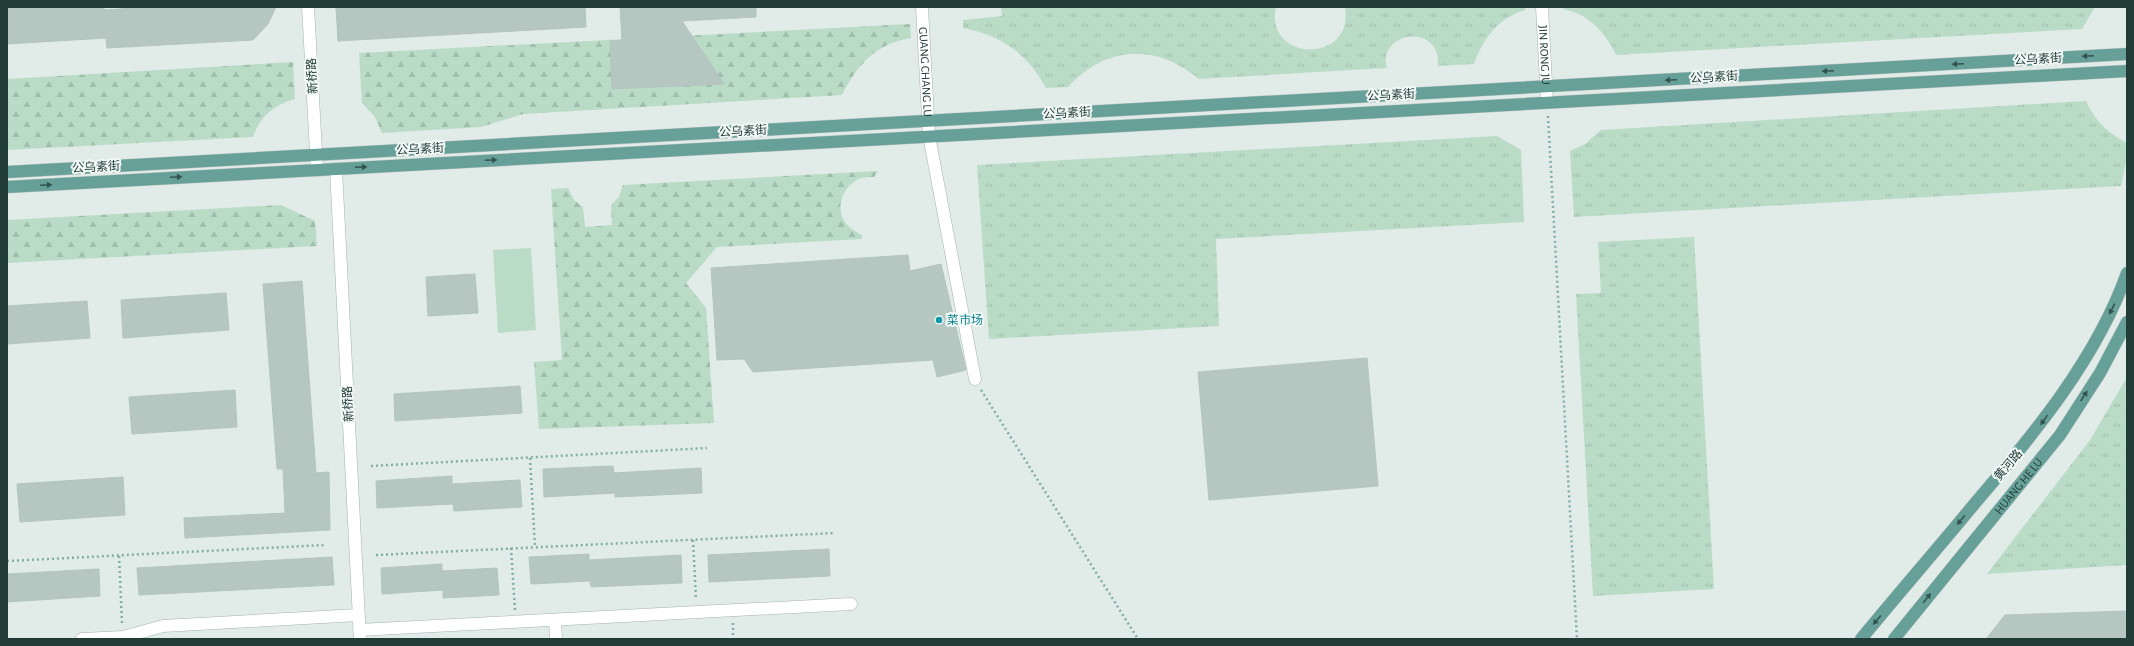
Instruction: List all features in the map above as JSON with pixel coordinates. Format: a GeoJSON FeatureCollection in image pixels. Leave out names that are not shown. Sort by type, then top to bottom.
{"type":"FeatureCollection","features":[{"type":"Feature","properties":{"kind":"main road","name":"公乌素街"},"geometry":{"type":"LineString","coordinates":[[7,172],[2127,54]]}},
{"type":"Feature","properties":{"kind":"main road","name":"公乌素街"},"geometry":{"type":"LineString","coordinates":[[7,187],[2127,71]]}},
{"type":"Feature","properties":{"kind":"main road","name":"黄河路"},"geometry":{"type":"LineString","coordinates":[[1861,639],[2034,434],[2060,397],[2104,326],[2120,293],[2127,273]]}},
{"type":"Feature","properties":{"kind":"main road","name":"HUANG HE LU"},"geometry":{"type":"LineString","coordinates":[[1894,639],[2060,434],[2100,372],[2127,322]]}},
{"type":"Feature","properties":{"kind":"street","name":"新桥路"},"geometry":{"type":"LineString","coordinates":[[308,7],[317,170]]}},
{"type":"Feature","properties":{"kind":"street","name":"GUANG CHANG LU"},"geometry":{"type":"LineString","coordinates":[[922,7],[930,136],[975,379]]}},
{"type":"Feature","properties":{"kind":"street","name":"JIN RONG JU"},"geometry":{"type":"LineString","coordinates":[[1542,7],[1547,102]]}},
{"type":"Feature","properties":{"kind":"street","name":"新桥路"},"geometry":{"type":"LineString","coordinates":[[336,169],[360,635]]}},
{"type":"Feature","properties":{"kind":"street"},"geometry":{"type":"LineString","coordinates":[[360,635],[516,622],[851,604]]}},
{"type":"Feature","properties":{"kind":"street"},"geometry":{"type":"LineString","coordinates":[[82,639],[123,637],[163,626],[358,615]]}},
{"type":"Feature","properties":{"kind":"street"},"geometry":{"type":"LineString","coordinates":[[555,620],[556,639]]}},
{"type":"Feature","properties":{"kind":"path"},"geometry":{"type":"LineString","coordinates":[[1547,102],[1577,639]]}},
{"type":"Feature","properties":{"kind":"path"},"geometry":{"type":"LineString","coordinates":[[975,379],[1138,639]]}},
{"type":"Feature","properties":{"kind":"path"},"geometry":{"type":"LineString","coordinates":[[371,466],[707,448]]}},
{"type":"Feature","properties":{"kind":"path"},"geometry":{"type":"LineString","coordinates":[[530,458],[535,547]]}},
{"type":"Feature","properties":{"kind":"path"},"geometry":{"type":"LineString","coordinates":[[376,555],[834,533]]}},
{"type":"Feature","properties":{"kind":"path"},"geometry":{"type":"LineString","coordinates":[[693,540],[697,612]]}},
{"type":"Feature","properties":{"kind":"path"},"geometry":{"type":"LineString","coordinates":[[7,561],[325,545]]}},
{"type":"Feature","properties":{"kind":"path"},"geometry":{"type":"LineString","coordinates":[[511,548],[516,622]]}},
{"type":"Feature","properties":{"kind":"path"},"geometry":{"type":"LineString","coordinates":[[119,556],[123,637]]}},
{"type":"Feature","properties":{"kind":"green space"},"geometry":{"type":"Polygon","coordinates":[[[1001,7],[1276,7],[1276,25],[1283,38],[1295,46],[1310,49],[1324,47],[1337,39],[1344,26],[1345,7],[1525,7],[1525,10],[1507,18],[1499,24],[1482,46],[1474,64],[1438,66],[1437,53],[1433,45],[1419,37],[1411,36],[1395,42],[1390,48],[1386,56],[1387,68],[1199,79],[1183,67],[1166,59],[1149,55],[1132,54],[1115,57],[1098,63],[1083,73],[1068,87],[1046,88],[1031,65],[1012,48],[1001,41],[977,31],[963,28],[963,20],[1002,16],[1001,7]]]}},
{"type":"Feature","properties":{"kind":"green space"},"geometry":{"type":"Polygon","coordinates":[[[1560,7],[2095,7],[2082,29],[1616,55],[1610,43],[1593,23],[1578,14],[1560,7]]]}},
{"type":"Feature","properties":{"kind":"green space"},"geometry":{"type":"Polygon","coordinates":[[[910,24],[911,38],[887,45],[869,57],[854,74],[842,95],[523,114],[481,127],[382,133],[375,117],[362,103],[359,53],[910,24]]]}},
{"type":"Feature","properties":{"kind":"green space"},"geometry":{"type":"Polygon","coordinates":[[[293,62],[295,99],[287,101],[269,112],[260,123],[253,137],[7,150],[7,79],[293,62]]]}},
{"type":"Feature","properties":{"kind":"green space"},"geometry":{"type":"Polygon","coordinates":[[[2086,101],[2094,115],[2103,126],[2127,143],[2127,157],[2121,186],[1574,217],[1570,151],[1585,144],[1601,130],[2086,101]]]}},
{"type":"Feature","properties":{"kind":"green space"},"geometry":{"type":"Polygon","coordinates":[[[1497,136],[1521,150],[1524,222],[1216,239],[1219,326],[989,339],[977,165],[1497,136]]]}},
{"type":"Feature","properties":{"kind":"green space"},"geometry":{"type":"Polygon","coordinates":[[[878,171],[874,177],[861,178],[855,181],[850,185],[842,197],[840,210],[842,216],[851,228],[863,236],[861,239],[717,247],[686,283],[706,308],[714,423],[539,429],[534,362],[562,360],[551,189],[568,188],[574,200],[583,207],[585,227],[612,225],[611,205],[619,197],[623,185],[878,171]]]}},
{"type":"Feature","properties":{"kind":"green space"},"geometry":{"type":"Polygon","coordinates":[[[281,205],[315,221],[317,246],[7,263],[7,220],[281,205]]]}},
{"type":"Feature","properties":{"kind":"green space"},"geometry":{"type":"Polygon","coordinates":[[[1694,237],[1714,589],[1593,596],[1576,294],[1601,293],[1598,242],[1694,237]]]}},
{"type":"Feature","properties":{"kind":"green space"},"geometry":{"type":"Polygon","coordinates":[[[531,248],[536,330],[498,333],[493,250],[531,248]]]}},
{"type":"Feature","properties":{"kind":"green space"},"geometry":{"type":"Polygon","coordinates":[[[2127,377],[2127,565],[1987,574],[2090,440],[2127,377]]]}},
{"type":"Feature","properties":{"kind":"building"},"geometry":{"type":"Polygon","coordinates":[[[7,7],[104,7],[104,10],[150,7],[276,7],[268,24],[253,40],[107,48],[106,38],[7,44],[7,7]]]}},
{"type":"Feature","properties":{"kind":"building"},"geometry":{"type":"Polygon","coordinates":[[[336,7],[585,7],[586,27],[338,41],[336,7]]]}},
{"type":"Feature","properties":{"kind":"building"},"geometry":{"type":"Polygon","coordinates":[[[620,7],[756,7],[756,17],[682,21],[724,84],[612,89],[610,41],[622,40],[620,7]]]}},
{"type":"Feature","properties":{"kind":"building"},"geometry":{"type":"Polygon","coordinates":[[[908,255],[910,271],[941,264],[966,370],[937,377],[933,360],[753,372],[744,359],[717,360],[711,268],[908,255]]]}},
{"type":"Feature","properties":{"kind":"building"},"geometry":{"type":"Polygon","coordinates":[[[475,274],[478,313],[428,316],[426,277],[475,274]]]}},
{"type":"Feature","properties":{"kind":"building"},"geometry":{"type":"Polygon","coordinates":[[[302,281],[316,473],[329,472],[330,530],[185,538],[184,518],[285,513],[283,469],[277,469],[263,284],[302,281]]]}},
{"type":"Feature","properties":{"kind":"building"},"geometry":{"type":"Polygon","coordinates":[[[226,293],[229,330],[123,338],[121,300],[226,293]]]}},
{"type":"Feature","properties":{"kind":"building"},"geometry":{"type":"Polygon","coordinates":[[[87,301],[90,338],[7,344],[7,306],[87,301]]]}},
{"type":"Feature","properties":{"kind":"building"},"geometry":{"type":"Polygon","coordinates":[[[1367,358],[1378,486],[1209,500],[1198,372],[1367,358]]]}},
{"type":"Feature","properties":{"kind":"building"},"geometry":{"type":"Polygon","coordinates":[[[520,386],[522,413],[395,421],[394,394],[520,386]]]}},
{"type":"Feature","properties":{"kind":"building"},"geometry":{"type":"Polygon","coordinates":[[[235,390],[237,427],[132,434],[129,397],[235,390]]]}},
{"type":"Feature","properties":{"kind":"building"},"geometry":{"type":"Polygon","coordinates":[[[613,466],[614,473],[701,468],[702,493],[615,497],[615,493],[544,497],[543,469],[613,466]]]}},
{"type":"Feature","properties":{"kind":"building"},"geometry":{"type":"Polygon","coordinates":[[[452,476],[452,484],[520,480],[522,507],[454,511],[453,504],[377,508],[376,481],[452,476]]]}},
{"type":"Feature","properties":{"kind":"building"},"geometry":{"type":"Polygon","coordinates":[[[123,477],[125,515],[20,522],[17,484],[123,477]]]}},
{"type":"Feature","properties":{"kind":"building"},"geometry":{"type":"Polygon","coordinates":[[[829,549],[830,576],[709,582],[708,555],[829,549]]]}},
{"type":"Feature","properties":{"kind":"building"},"geometry":{"type":"Polygon","coordinates":[[[589,554],[589,560],[681,555],[682,583],[591,587],[590,581],[531,584],[529,557],[589,554]]]}},
{"type":"Feature","properties":{"kind":"building"},"geometry":{"type":"Polygon","coordinates":[[[332,557],[334,585],[139,595],[137,568],[332,557]]]}},
{"type":"Feature","properties":{"kind":"building"},"geometry":{"type":"Polygon","coordinates":[[[442,564],[442,571],[497,568],[499,595],[443,598],[443,590],[382,594],[381,568],[442,564]]]}},
{"type":"Feature","properties":{"kind":"building"},"geometry":{"type":"Polygon","coordinates":[[[99,569],[100,596],[7,602],[7,574],[99,569]]]}},
{"type":"Feature","properties":{"kind":"building"},"geometry":{"type":"Polygon","coordinates":[[[2127,611],[2127,639],[1986,639],[2005,615],[2127,611]]]}},
{"type":"Feature","properties":{"kind":"place","name":"菜市场"},"geometry":{"type":"Point","coordinates":[939,320]}}]}
